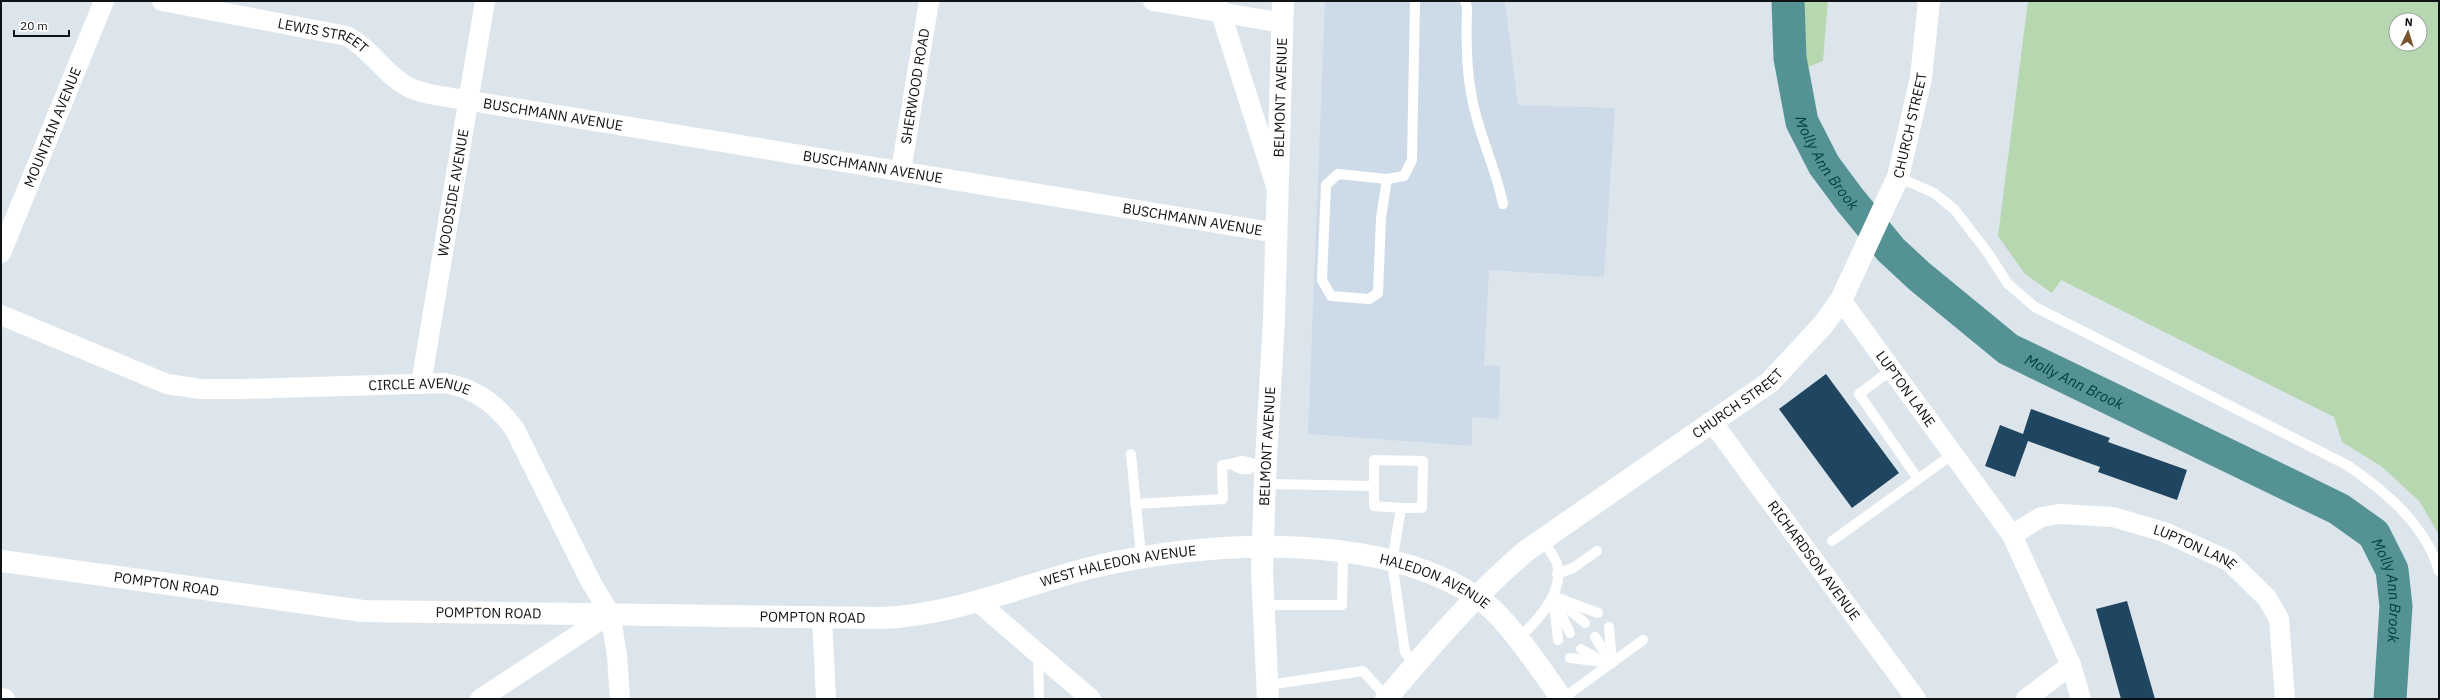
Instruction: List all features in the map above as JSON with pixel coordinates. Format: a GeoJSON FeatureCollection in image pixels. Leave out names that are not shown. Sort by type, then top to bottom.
{"type":"FeatureCollection","features":[{"type":"Feature","properties":{"kind":"main road","name":"BELMONT AVENUE"},"geometry":{"type":"LineString","coordinates":[[1268,692],[1264,605],[1261,472],[1277,233],[1283,1]]}},
{"type":"Feature","properties":{"kind":"main road","name":"CHURCH STREET"},"geometry":{"type":"LineString","coordinates":[[1386,698],[1493,579],[1543,540],[1770,382],[1823,325],[1841,300],[1895,187],[1921,78],[1929,1]]}},
{"type":"Feature","properties":{"kind":"main road","name":"HALEDON AVENUE"},"geometry":{"type":"LineString","coordinates":[[1263,547],[1297,547],[1343,551],[1392,562],[1441,580],[1475,598],[1502,620],[1562,699]]}},
{"type":"Feature","properties":{"kind":"main road","name":"WEST HALEDON AVENUE"},"geometry":{"type":"LineString","coordinates":[[977,601],[1025,585],[1141,556],[1180,551],[1263,547]]}},
{"type":"Feature","properties":{"kind":"main road","name":"POMPTON ROAD"},"geometry":{"type":"LineString","coordinates":[[1,561],[363,611],[822,618],[908,617],[936,613],[977,601]]}},
{"type":"Feature","properties":{"kind":"street","name":"MOUNTAIN AVENUE"},"geometry":{"type":"LineString","coordinates":[[1,253],[104,1]]}},
{"type":"Feature","properties":{"kind":"street","name":"LEWIS STREET"},"geometry":{"type":"LineString","coordinates":[[162,1],[348,36],[367,49],[387,70],[407,86],[429,94],[469,99]]}},
{"type":"Feature","properties":{"kind":"street","name":"WOODSIDE AVENUE"},"geometry":{"type":"LineString","coordinates":[[421,384],[485,1]]}},
{"type":"Feature","properties":{"kind":"street","name":"SHERWOOD ROAD"},"geometry":{"type":"LineString","coordinates":[[901,171],[929,1]]}},
{"type":"Feature","properties":{"kind":"street"},"geometry":{"type":"LineString","coordinates":[[1153,1],[1218,7],[1283,23]]}},
{"type":"Feature","properties":{"kind":"street","name":"BELMONT AVENUE"},"geometry":{"type":"LineString","coordinates":[[1218,7],[1278,194]]}},
{"type":"Feature","properties":{"kind":"street","name":"BUSCHMANN AVENUE"},"geometry":{"type":"LineString","coordinates":[[469,99],[1277,233]]}},
{"type":"Feature","properties":{"kind":"street","name":"LUPTON LANE"},"geometry":{"type":"LineString","coordinates":[[1841,300],[2012,535],[2071,665],[2081,699]]}},
{"type":"Feature","properties":{"kind":"street","name":"CIRCLE AVENUE"},"geometry":{"type":"LineString","coordinates":[[1,315],[105,360],[167,384],[202,389],[446,383],[465,387],[484,396],[500,410],[514,428],[591,582],[610,614]]}},
{"type":"Feature","properties":{"kind":"street","name":"RICHARDSON AVENUE"},"geometry":{"type":"LineString","coordinates":[[1712,422],[1916,699]]}},
{"type":"Feature","properties":{"kind":"street","name":"LUPTON LANE"},"geometry":{"type":"LineString","coordinates":[[2012,535],[2041,517],[2060,514],[2113,517],[2164,532],[2230,561],[2266,598],[2279,620],[2285,699]]}},
{"type":"Feature","properties":{"kind":"street"},"geometry":{"type":"LineString","coordinates":[[977,601],[1091,699]]}},
{"type":"Feature","properties":{"kind":"street"},"geometry":{"type":"LineString","coordinates":[[480,699],[610,614],[617,655],[620,699]]}},
{"type":"Feature","properties":{"kind":"street"},"geometry":{"type":"LineString","coordinates":[[822,618],[826,699]]}},
{"type":"Feature","properties":{"kind":"street"},"geometry":{"type":"LineString","coordinates":[[2026,699],[2071,665]]}},
{"type":"Feature","properties":{"kind":"street"},"geometry":{"type":"LineString","coordinates":[[1,698],[5,699]]}},
{"type":"Feature","properties":{"kind":"lane"},"geometry":{"type":"LineString","coordinates":[[1387,179],[1381,218],[1378,293],[1369,299],[1331,296],[1322,280],[1326,185],[1338,174],[1387,179],[1404,176],[1412,160],[1415,1]]}},
{"type":"Feature","properties":{"kind":"lane"},"geometry":{"type":"LineString","coordinates":[[1465,1],[1467,7],[1466,67],[1477,119],[1498,178],[1503,204]]}},
{"type":"Feature","properties":{"kind":"lane"},"geometry":{"type":"LineString","coordinates":[[1895,187],[1934,193],[1955,210],[1988,253],[2008,284],[2035,307],[2347,465],[2381,488],[2406,515],[2434,552],[2439,570]]}},
{"type":"Feature","properties":{"kind":"lane"},"geometry":{"type":"LineString","coordinates":[[1891,370],[1859,394],[1918,479]]}},
{"type":"Feature","properties":{"kind":"lane"},"geometry":{"type":"LineString","coordinates":[[1131,454],[1141,556]]}},
{"type":"Feature","properties":{"kind":"lane"},"geometry":{"type":"LineString","coordinates":[[1832,541],[1953,454]]}},
{"type":"Feature","properties":{"kind":"lane"},"geometry":{"type":"LineString","coordinates":[[1374,460],[1423,461],[1422,508],[1401,508],[1374,506],[1374,460]]}},
{"type":"Feature","properties":{"kind":"lane"},"geometry":{"type":"LineString","coordinates":[[1135,504],[1223,499],[1222,465],[1234,465],[1240,461],[1249,462],[1261,472],[1374,486]]}},
{"type":"Feature","properties":{"kind":"lane"},"geometry":{"type":"LineString","coordinates":[[1401,508],[1392,562],[1405,652],[1415,664]]}},
{"type":"Feature","properties":{"kind":"lane"},"geometry":{"type":"LineString","coordinates":[[1543,540],[1557,564],[1557,574],[1552,596],[1558,640]]}},
{"type":"Feature","properties":{"kind":"lane"},"geometry":{"type":"LineString","coordinates":[[1264,605],[1342,605],[1343,551]]}},
{"type":"Feature","properties":{"kind":"lane"},"geometry":{"type":"LineString","coordinates":[[1557,574],[1574,568],[1597,551]]}},
{"type":"Feature","properties":{"kind":"lane"},"geometry":{"type":"LineString","coordinates":[[1552,596],[1598,612]]}},
{"type":"Feature","properties":{"kind":"lane"},"geometry":{"type":"LineString","coordinates":[[1552,596],[1585,623]]}},
{"type":"Feature","properties":{"kind":"lane"},"geometry":{"type":"LineString","coordinates":[[1552,596],[1570,632]]}},
{"type":"Feature","properties":{"kind":"lane"},"geometry":{"type":"LineString","coordinates":[[1517,639],[1532,626],[1552,596]]}},
{"type":"Feature","properties":{"kind":"lane"},"geometry":{"type":"LineString","coordinates":[[1609,627],[1612,663]]}},
{"type":"Feature","properties":{"kind":"lane"},"geometry":{"type":"LineString","coordinates":[[1595,637],[1612,663]]}},
{"type":"Feature","properties":{"kind":"lane"},"geometry":{"type":"LineString","coordinates":[[1562,699],[1643,640]]}},
{"type":"Feature","properties":{"kind":"lane"},"geometry":{"type":"LineString","coordinates":[[1033,648],[1039,699]]}},
{"type":"Feature","properties":{"kind":"lane"},"geometry":{"type":"LineString","coordinates":[[1581,649],[1595,657],[1612,663]]}},
{"type":"Feature","properties":{"kind":"lane"},"geometry":{"type":"LineString","coordinates":[[1570,658],[1612,663]]}},
{"type":"Feature","properties":{"kind":"lane"},"geometry":{"type":"LineString","coordinates":[[1268,692],[1363,671],[1386,698]]}},
{"type":"Feature","properties":{"kind":"shaded area"},"geometry":{"type":"Polygon","coordinates":[[[1325,1],[1505,1],[1518,105],[1615,108],[1604,277],[1489,270],[1484,365],[1500,366],[1499,419],[1472,417],[1472,446],[1308,434],[1325,1]]]}},
{"type":"Feature","properties":{"kind":"green space"},"geometry":{"type":"Polygon","coordinates":[[[1784,1],[1828,1],[1823,61],[1785,76],[1784,1]]]}},
{"type":"Feature","properties":{"kind":"green space"},"geometry":{"type":"Polygon","coordinates":[[[2028,1],[2439,1],[2439,535],[2420,502],[2381,466],[2342,442],[2334,417],[2061,280],[2052,293],[2025,274],[1998,236],[2028,1]]]}},
{"type":"Feature","properties":{"kind":"building"},"geometry":{"type":"Polygon","coordinates":[[[1826,374],[1899,473],[1852,508],[1779,409],[1826,374]]]}},
{"type":"Feature","properties":{"kind":"building"},"geometry":{"type":"Polygon","coordinates":[[[2031,409],[2110,438],[2108,442],[2187,470],[2177,500],[2098,472],[2100,467],[2028,441],[2015,477],[1985,466],[2000,425],[2023,434],[2031,409]]]}},
{"type":"Feature","properties":{"kind":"building"},"geometry":{"type":"Polygon","coordinates":[[[2127,601],[2155,699],[2121,699],[2096,609],[2127,601]]]}},
{"type":"Feature","properties":{"kind":"waterway","name":"Molly Ann Brook"},"geometry":{"type":"LineString","coordinates":[[1788,1],[1790,58],[1802,122],[1824,165],[1850,200],[1891,250],[1919,276],[2008,349],[2339,509],[2374,534],[2392,570],[2396,606],[2390,699]]}}]}
